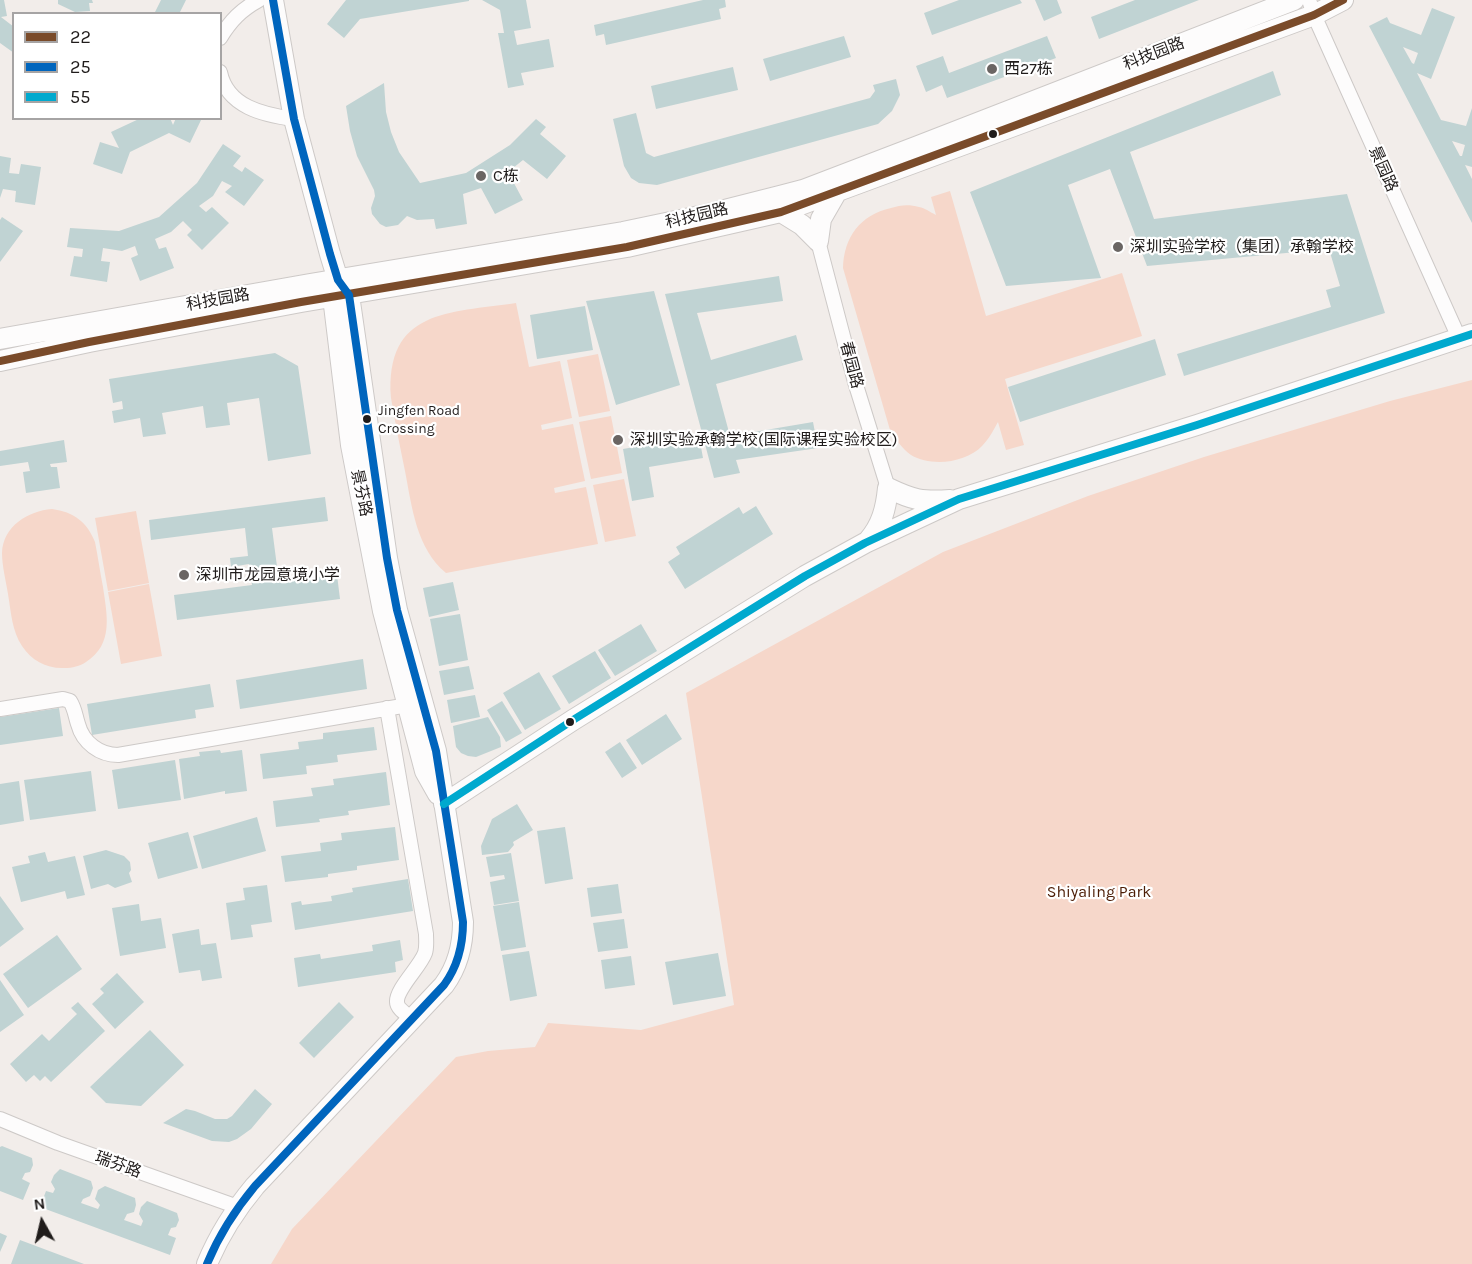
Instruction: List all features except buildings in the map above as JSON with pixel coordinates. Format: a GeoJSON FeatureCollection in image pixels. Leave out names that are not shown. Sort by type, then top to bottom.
{"type":"FeatureCollection","features":[{"type":"Feature","properties":{"kind":"street"},"geometry":{"type":"LineString","coordinates":[[222,35],[231,20],[243,9],[259,0]]}},
{"type":"Feature","properties":{"kind":"street","name":"景芬路"},"geometry":{"type":"LineString","coordinates":[[207,1264],[222,1231],[238,1207],[268,1172],[444,986],[452,973],[462,947],[463,922],[436,751],[397,610],[340,291],[294,119],[273,0]]}},
{"type":"Feature","properties":{"kind":"street","name":"科技园路"},"geometry":{"type":"LineString","coordinates":[[0,361],[709,214],[803,190],[1294,0]]}},
{"type":"Feature","properties":{"kind":"street","name":"科技园路"},"geometry":{"type":"LineString","coordinates":[[0,339],[340,291],[627,246],[781,212],[836,193],[1311,8],[1343,0]]}},
{"type":"Feature","properties":{"kind":"street","name":"景园路"},"geometry":{"type":"LineString","coordinates":[[1311,8],[1465,336]]}},
{"type":"Feature","properties":{"kind":"street"},"geometry":{"type":"LineString","coordinates":[[222,78],[233,96],[247,108],[271,116],[294,119]]}},
{"type":"Feature","properties":{"kind":"street","name":"春园路"},"geometry":{"type":"LineString","coordinates":[[836,193],[821,219],[818,241],[855,382],[888,488],[882,521],[876,532],[865,543]]}},
{"type":"Feature","properties":{"kind":"street"},"geometry":{"type":"LineString","coordinates":[[781,212],[802,225],[818,241]]}},
{"type":"Feature","properties":{"kind":"street","name":"景芬路"},"geometry":{"type":"LineString","coordinates":[[340,291],[351,445],[383,611],[425,771],[444,804]]}},
{"type":"Feature","properties":{"kind":"street"},"geometry":{"type":"LineString","coordinates":[[444,804],[573,720],[805,576],[865,543],[959,499],[1197,425],[1465,336]]}},
{"type":"Feature","properties":{"kind":"street"},"geometry":{"type":"LineString","coordinates":[[888,488],[911,499],[925,501],[959,499]]}},
{"type":"Feature","properties":{"kind":"street"},"geometry":{"type":"LineString","coordinates":[[0,709],[63,699],[70,701],[75,710],[78,727],[87,741],[98,751],[107,755],[118,755],[408,705]]}},
{"type":"Feature","properties":{"kind":"street"},"geometry":{"type":"LineString","coordinates":[[387,708],[426,934],[425,952],[417,969],[399,993],[397,1001],[399,1007],[412,1019]]}},
{"type":"Feature","properties":{"kind":"street","name":"瑞芬路"},"geometry":{"type":"LineString","coordinates":[[0,1119],[58,1143],[238,1207]]}},
{"type":"Feature","properties":{"kind":"green space"},"geometry":{"type":"Polygon","coordinates":[[[950,191],[986,316],[1122,273],[1142,336],[1005,379],[1024,445],[1006,450],[998,422],[987,441],[975,452],[958,459],[938,462],[919,459],[911,455],[890,430],[843,268],[850,237],[862,222],[880,211],[905,205],[912,205],[936,215],[931,197],[950,191]]]}},
{"type":"Feature","properties":{"kind":"green space"},"geometry":{"type":"Polygon","coordinates":[[[516,303],[529,367],[560,361],[572,418],[541,425],[542,430],[573,424],[585,481],[554,488],[555,493],[586,487],[598,544],[446,573],[428,552],[413,513],[391,398],[392,369],[399,347],[410,331],[426,321],[445,314],[516,303]]]}},
{"type":"Feature","properties":{"kind":"green space"},"geometry":{"type":"Polygon","coordinates":[[[598,354],[610,411],[579,417],[567,360],[598,354]]]}},
{"type":"Feature","properties":{"kind":"green space","name":"Shiyaling Park"},"geometry":{"type":"Polygon","coordinates":[[[1472,380],[1472,1264],[271,1264],[292,1229],[456,1057],[488,1051],[535,1047],[548,1023],[641,1030],[734,1005],[686,693],[943,552],[1088,496],[1204,457],[1390,401],[1472,380]]]}},
{"type":"Feature","properties":{"kind":"green space"},"geometry":{"type":"Polygon","coordinates":[[[611,416],[622,473],[591,479],[579,422],[611,416]]]}},
{"type":"Feature","properties":{"kind":"green space"},"geometry":{"type":"Polygon","coordinates":[[[624,479],[636,536],[605,542],[593,485],[624,479]]]}},
{"type":"Feature","properties":{"kind":"green space"},"geometry":{"type":"Polygon","coordinates":[[[52,509],[73,515],[92,535],[106,608],[105,638],[101,647],[86,662],[70,668],[52,667],[40,663],[22,646],[12,621],[3,563],[3,543],[12,528],[34,513],[52,509]]]}},
{"type":"Feature","properties":{"kind":"green space"},"geometry":{"type":"Polygon","coordinates":[[[136,511],[149,583],[108,591],[95,518],[136,511]]]}},
{"type":"Feature","properties":{"kind":"green space"},"geometry":{"type":"Polygon","coordinates":[[[149,584],[162,656],[121,664],[108,592],[149,584]]]}},
{"type":"Feature","properties":{"kind":"transit line","name":"25"},"geometry":{"type":"LineString","coordinates":[[207,1264],[228,1223],[255,1186],[444,985],[456,963],[463,931],[436,751],[397,610],[387,558],[349,295],[338,280],[294,119],[273,0]]}},
{"type":"Feature","properties":{"kind":"transit line","name":"22"},"geometry":{"type":"LineString","coordinates":[[0,361],[301,302],[627,247],[781,212],[1314,15],[1343,0]]}},
{"type":"Feature","properties":{"kind":"transit line","name":"55"},"geometry":{"type":"LineString","coordinates":[[444,804],[573,720],[805,576],[865,543],[959,499],[1197,425],[1472,334]]}},
{"type":"Feature","properties":{"kind":"place","name":"西27栋"},"geometry":{"type":"Point","coordinates":[992,69]}},
{"type":"Feature","properties":{"kind":"place","name":"C栋"},"geometry":{"type":"Point","coordinates":[481,176]}},
{"type":"Feature","properties":{"kind":"place","name":"深圳实验学校（集团）承翰学校"},"geometry":{"type":"Point","coordinates":[1118,247]}},
{"type":"Feature","properties":{"kind":"place","name":"Jingfen Road Crossing"},"geometry":{"type":"Point","coordinates":[367,419]}},
{"type":"Feature","properties":{"kind":"place","name":"深圳实验承翰学校(国际课程实验校区)"},"geometry":{"type":"Point","coordinates":[618,440]}},
{"type":"Feature","properties":{"kind":"place","name":"深圳市龙园意境小学"},"geometry":{"type":"Point","coordinates":[184,575]}}]}
